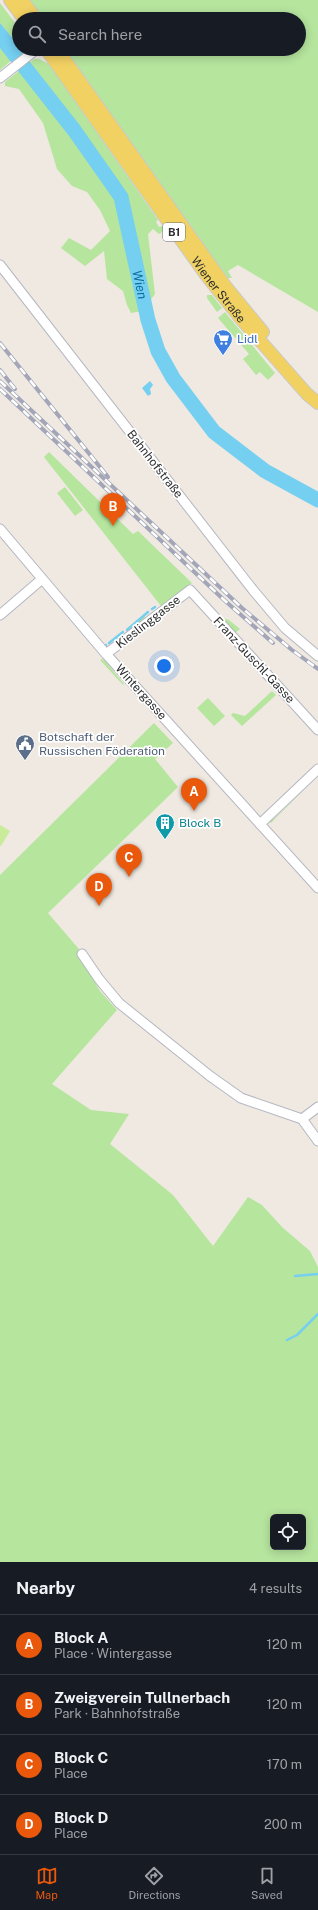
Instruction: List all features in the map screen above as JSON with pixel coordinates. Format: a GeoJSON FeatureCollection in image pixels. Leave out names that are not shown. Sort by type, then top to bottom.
{"type":"FeatureCollection","features":[{"type":"Feature","properties":{"kind":"main road"},"geometry":{"type":"LineString","coordinates":[[10,0],[19,12]]}},
{"type":"Feature","properties":{"kind":"main road"},"geometry":{"type":"LineString","coordinates":[[22,0],[31,12]]}},
{"type":"Feature","properties":{"kind":"main road","name":"Wiener Straße"},"geometry":{"type":"LineString","coordinates":[[51,56],[206,275],[241,319],[307,394],[318,403]]}},
{"type":"Feature","properties":{"kind":"main road","name":"Wiener Straße"},"geometry":{"type":"LineString","coordinates":[[62,56],[226,287],[318,396]]}},
{"type":"Feature","properties":{"kind":"street"},"geometry":{"type":"LineString","coordinates":[[1,77],[29,56]]}},
{"type":"Feature","properties":{"kind":"street","name":"Bahnhofstraße"},"geometry":{"type":"LineString","coordinates":[[0,265],[253,590],[285,628],[318,656]]}},
{"type":"Feature","properties":{"kind":"street","name":"Wintergasse"},"geometry":{"type":"LineString","coordinates":[[0,529],[106,654],[318,888]]}},
{"type":"Feature","properties":{"kind":"street"},"geometry":{"type":"LineString","coordinates":[[0,615],[42,579]]}},
{"type":"Feature","properties":{"kind":"street","name":"Kieslinggasse"},"geometry":{"type":"LineString","coordinates":[[106,654],[190,590]]}},
{"type":"Feature","properties":{"kind":"street","name":"Franz-Guschl-Gasse"},"geometry":{"type":"LineString","coordinates":[[190,590],[318,730]]}},
{"type":"Feature","properties":{"kind":"street"},"geometry":{"type":"LineString","coordinates":[[260,824],[318,769]]}},
{"type":"Feature","properties":{"kind":"street"},"geometry":{"type":"LineString","coordinates":[[82,954],[99,979],[119,1003],[210,1076],[241,1098],[302,1119],[318,1141]]}},
{"type":"Feature","properties":{"kind":"street"},"geometry":{"type":"LineString","coordinates":[[302,1119],[318,1108]]}},
{"type":"Feature","properties":{"kind":"green space"},"geometry":{"type":"Polygon","coordinates":[[[30,0],[318,0],[318,312],[238,265],[228,271],[232,278],[228,278],[138,155],[69,56],[306,56],[306,12],[38,12],[30,0]]]}},
{"type":"Feature","properties":{"kind":"green space"},"geometry":{"type":"Polygon","coordinates":[[[0,3],[12,19],[12,38],[0,23],[0,3]]]}},
{"type":"Feature","properties":{"kind":"green space"},"geometry":{"type":"Polygon","coordinates":[[[0,44],[13,59],[0,70],[0,44]]]}},
{"type":"Feature","properties":{"kind":"green space"},"geometry":{"type":"Polygon","coordinates":[[[34,59],[39,59],[49,64],[158,220],[156,222],[159,227],[162,226],[164,228],[159,234],[153,229],[148,234],[155,294],[142,311],[131,313],[123,291],[107,279],[104,251],[85,266],[61,248],[69,238],[91,250],[110,231],[100,210],[87,192],[72,186],[57,169],[43,123],[19,89],[5,86],[5,82],[34,59]]]}},
{"type":"Feature","properties":{"kind":"green space"},"geometry":{"type":"Polygon","coordinates":[[[207,295],[212,295],[222,308],[217,312],[207,298],[207,295]]]}},
{"type":"Feature","properties":{"kind":"green space"},"geometry":{"type":"Polygon","coordinates":[[[225,312],[275,373],[268,380],[260,372],[256,375],[243,359],[249,354],[218,318],[225,312]]]}},
{"type":"Feature","properties":{"kind":"green space"},"geometry":{"type":"Polygon","coordinates":[[[49,452],[133,534],[138,531],[192,583],[161,606],[44,457],[49,452]]]}},
{"type":"Feature","properties":{"kind":"green space"},"geometry":{"type":"Polygon","coordinates":[[[65,487],[83,510],[75,516],[57,493],[65,487]]]}},
{"type":"Feature","properties":{"kind":"green space"},"geometry":{"type":"Polygon","coordinates":[[[144,615],[145,618],[129,631],[126,629],[144,615]]]}},
{"type":"Feature","properties":{"kind":"green space"},"geometry":{"type":"Polygon","coordinates":[[[220,617],[229,620],[240,629],[235,633],[220,617]]]}},
{"type":"Feature","properties":{"kind":"green space"},"geometry":{"type":"Polygon","coordinates":[[[102,659],[124,684],[123,685],[100,660],[102,659]]]}},
{"type":"Feature","properties":{"kind":"green space"},"geometry":{"type":"Polygon","coordinates":[[[272,691],[276,695],[242,726],[231,715],[233,713],[245,716],[272,691]]]}},
{"type":"Feature","properties":{"kind":"green space"},"geometry":{"type":"Polygon","coordinates":[[[208,698],[225,716],[214,726],[197,708],[208,698]]]}},
{"type":"Feature","properties":{"kind":"green space"},"geometry":{"type":"Polygon","coordinates":[[[154,723],[173,743],[155,759],[178,787],[48,913],[84,955],[78,953],[100,991],[117,1010],[52,1084],[91,1110],[129,1114],[110,1144],[173,1195],[213,1246],[248,1197],[262,1205],[282,1227],[310,1251],[318,1267],[318,1562],[0,1562],[0,875],[154,723]]]}},
{"type":"Feature","properties":{"kind":"green space"},"geometry":{"type":"Polygon","coordinates":[[[305,789],[271,823],[269,821],[274,819],[305,789]]]}},
{"type":"Feature","properties":{"kind":"green space"},"geometry":{"type":"Polygon","coordinates":[[[0,825],[10,831],[1,846],[0,846],[0,825]]]}},
{"type":"Feature","properties":{"kind":"water"},"geometry":{"type":"Polygon","coordinates":[[[0,23],[12,38],[12,56],[26,56],[16,63],[0,44],[0,23]]]}},
{"type":"Feature","properties":{"kind":"water"},"geometry":{"type":"Polygon","coordinates":[[[150,381],[153,385],[150,389],[151,394],[148,396],[142,388],[150,381]]]}},
{"type":"Feature","properties":{"kind":"waterway","name":"Wien"},"geometry":{"type":"LineString","coordinates":[[0,36],[12,51]]}},
{"type":"Feature","properties":{"kind":"waterway","name":"Wien"},"geometry":{"type":"LineString","coordinates":[[16,56],[74,130],[121,197],[148,320],[158,351],[173,378],[214,432],[265,471],[318,500]]}},
{"type":"Feature","properties":{"kind":"waterway"},"geometry":{"type":"LineString","coordinates":[[127,630],[148,612]]}},
{"type":"Feature","properties":{"kind":"waterway"},"geometry":{"type":"LineString","coordinates":[[109,643],[123,632]]}},
{"type":"Feature","properties":{"kind":"waterway"},"geometry":{"type":"LineString","coordinates":[[295,1276],[318,1274]]}},
{"type":"Feature","properties":{"kind":"waterway"},"geometry":{"type":"LineString","coordinates":[[287,1340],[297,1335],[318,1314]]}},
{"type":"Feature","properties":{"kind":"railway"},"geometry":{"type":"LineString","coordinates":[[0,343],[108,477]]}},
{"type":"Feature","properties":{"kind":"railway"},"geometry":{"type":"LineString","coordinates":[[0,370],[15,389]]}},
{"type":"Feature","properties":{"kind":"railway"},"geometry":{"type":"LineString","coordinates":[[0,381],[242,608],[292,650],[318,669]]}},
{"type":"Feature","properties":{"kind":"railway"},"geometry":{"type":"LineString","coordinates":[[0,389],[223,599],[273,643]]}},
{"type":"Feature","properties":{"kind":"place","name":"Lidl"},"geometry":{"type":"Point","coordinates":[223,356]}},
{"type":"Feature","properties":{"kind":"place","name":"Zweigverein Tullnerbach"},"geometry":{"type":"Point","coordinates":[113,526]}},
{"type":"Feature","properties":{"kind":"place","name":"Botschaft der Russischen Föderation"},"geometry":{"type":"Point","coordinates":[25,761]}},
{"type":"Feature","properties":{"kind":"place","name":"Block A"},"geometry":{"type":"Point","coordinates":[194,811]}},
{"type":"Feature","properties":{"kind":"place","name":"Block B"},"geometry":{"type":"Point","coordinates":[165,840]}},
{"type":"Feature","properties":{"kind":"place","name":"Block C"},"geometry":{"type":"Point","coordinates":[129,877]}},
{"type":"Feature","properties":{"kind":"place","name":"Block D"},"geometry":{"type":"Point","coordinates":[99,906]}}]}
